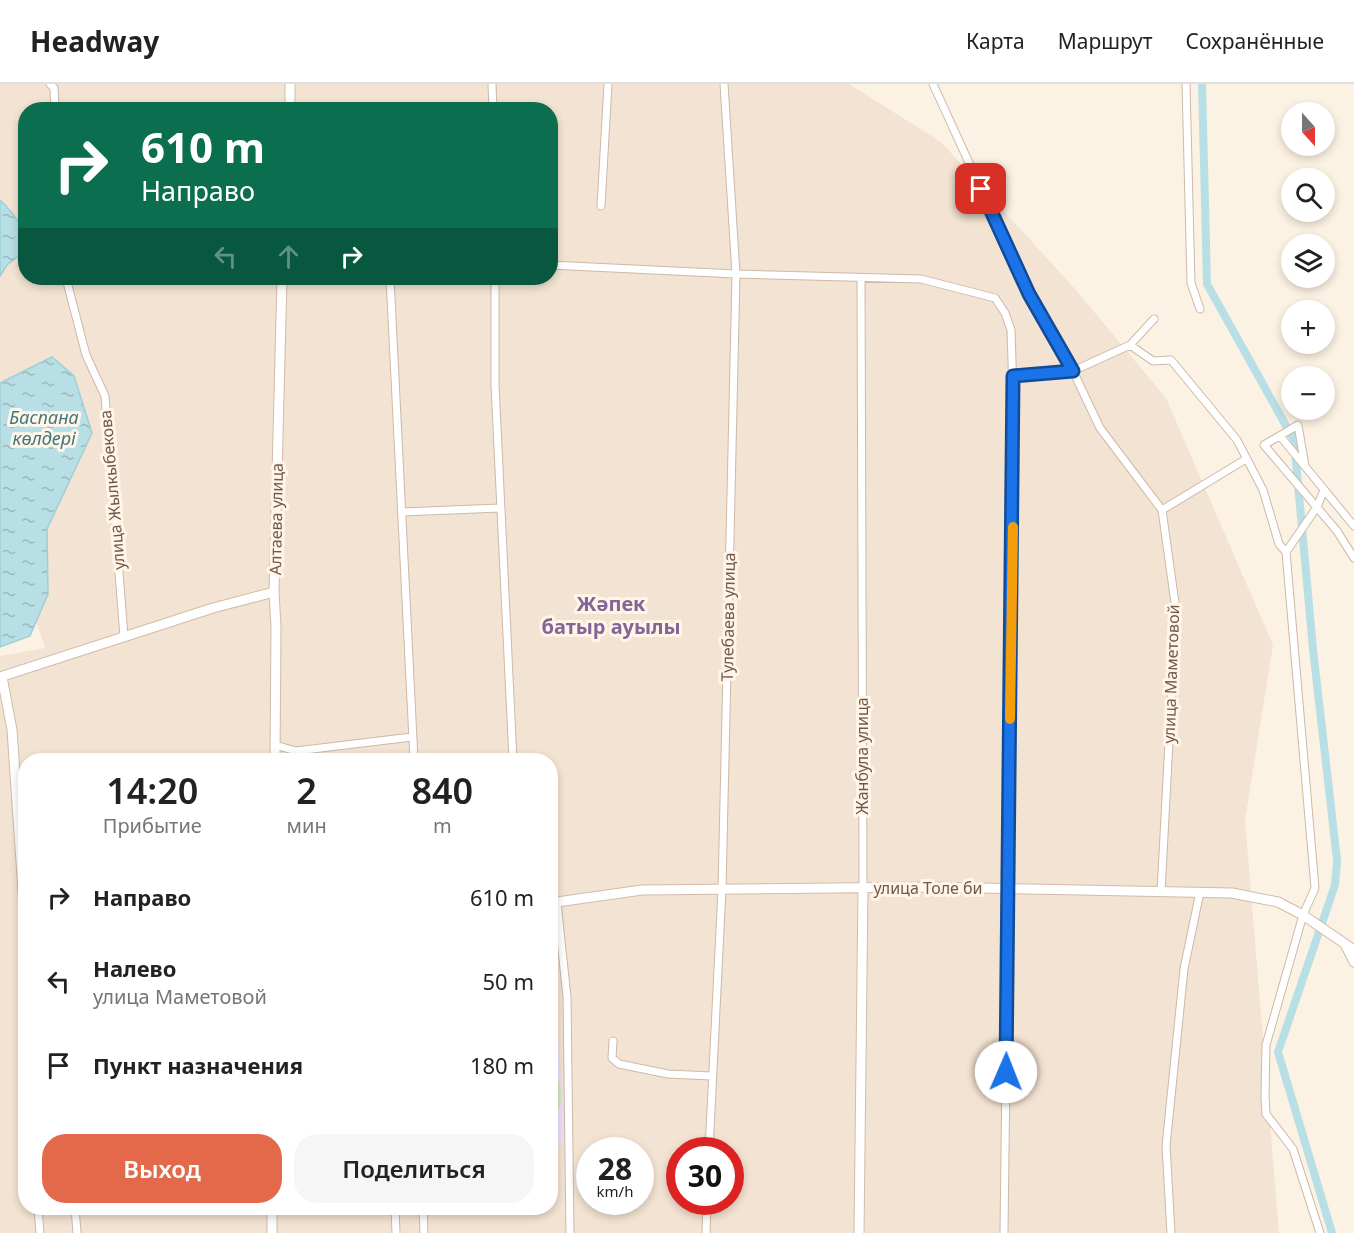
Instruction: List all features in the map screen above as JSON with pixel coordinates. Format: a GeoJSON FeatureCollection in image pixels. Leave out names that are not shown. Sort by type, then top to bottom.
{"type":"FeatureCollection","features":[{"type":"Feature","properties":{"kind":"street"},"geometry":{"type":"LineString","coordinates":[[50,84],[54,88],[55,102]]}},
{"type":"Feature","properties":{"kind":"street"},"geometry":{"type":"LineString","coordinates":[[290,84],[290,102]]}},
{"type":"Feature","properties":{"kind":"street"},"geometry":{"type":"LineString","coordinates":[[492,84],[493,102]]}},
{"type":"Feature","properties":{"kind":"street"},"geometry":{"type":"LineString","coordinates":[[601,206],[608,84]]}},
{"type":"Feature","properties":{"kind":"street","name":"Тулебаева улица"},"geometry":{"type":"LineString","coordinates":[[709,1137],[722,889],[736,274],[724,84]]}},
{"type":"Feature","properties":{"kind":"street","name":"улица Маметовой"},"geometry":{"type":"LineString","coordinates":[[933,84],[1029,294],[1073,371],[1100,428],[1162,510],[1176,610],[1161,892]]}},
{"type":"Feature","properties":{"kind":"street"},"geometry":{"type":"LineString","coordinates":[[1186,84],[1191,283],[1200,309]]}},
{"type":"Feature","properties":{"kind":"street"},"geometry":{"type":"LineString","coordinates":[[558,265],[736,274],[921,279],[994,298],[1005,313],[1011,330],[1013,376],[1004,1233]]}},
{"type":"Feature","properties":{"kind":"street","name":"Жанбула улица"},"geometry":{"type":"LineString","coordinates":[[859,1233],[863,888],[861,278]]}},
{"type":"Feature","properties":{"kind":"street","name":"улица Жылкыбекова"},"geometry":{"type":"LineString","coordinates":[[68,285],[86,355],[105,396],[124,636]]}},
{"type":"Feature","properties":{"kind":"street","name":"Алтаева улица"},"geometry":{"type":"LineString","coordinates":[[274,753],[274,592],[282,285]]}},
{"type":"Feature","properties":{"kind":"street"},"geometry":{"type":"LineString","coordinates":[[390,285],[413,753]]}},
{"type":"Feature","properties":{"kind":"street"},"geometry":{"type":"LineString","coordinates":[[495,285],[495,385],[513,753]]}},
{"type":"Feature","properties":{"kind":"street"},"geometry":{"type":"LineString","coordinates":[[1013,376],[1073,371],[1130,345],[1154,319]]}},
{"type":"Feature","properties":{"kind":"street"},"geometry":{"type":"LineString","coordinates":[[1130,345],[1153,361],[1171,360],[1237,440],[1263,490],[1279,544],[1286,552],[1315,888],[1303,915],[1266,1046],[1266,1114],[1293,1149],[1320,1233]]}},
{"type":"Feature","properties":{"kind":"street"},"geometry":{"type":"LineString","coordinates":[[1305,466],[1298,425],[1264,445],[1317,507],[1354,558]]}},
{"type":"Feature","properties":{"kind":"street"},"geometry":{"type":"LineString","coordinates":[[1280,436],[1354,526]]}},
{"type":"Feature","properties":{"kind":"street"},"geometry":{"type":"LineString","coordinates":[[1162,510],[1246,459]]}},
{"type":"Feature","properties":{"kind":"street"},"geometry":{"type":"LineString","coordinates":[[1286,552],[1317,507],[1324,490]]}},
{"type":"Feature","properties":{"kind":"street"},"geometry":{"type":"LineString","coordinates":[[402,512],[500,508]]}},
{"type":"Feature","properties":{"kind":"street"},"geometry":{"type":"LineString","coordinates":[[18,832],[12,730],[1,677],[213,608],[274,592]]}},
{"type":"Feature","properties":{"kind":"street"},"geometry":{"type":"LineString","coordinates":[[275,745],[296,751],[411,737]]}},
{"type":"Feature","properties":{"kind":"street","name":"улица Толе би"},"geometry":{"type":"LineString","coordinates":[[558,902],[642,890],[863,888],[1232,893],[1278,902],[1303,915],[1351,948]]}},
{"type":"Feature","properties":{"kind":"street"},"geometry":{"type":"LineString","coordinates":[[1172,1233],[1166,1146],[1184,969],[1200,892]]}},
{"type":"Feature","properties":{"kind":"street"},"geometry":{"type":"LineString","coordinates":[[558,932],[567,997],[570,1233]]}},
{"type":"Feature","properties":{"kind":"street"},"geometry":{"type":"LineString","coordinates":[[1351,948],[1354,962]]}},
{"type":"Feature","properties":{"kind":"street"},"geometry":{"type":"LineString","coordinates":[[613,1041],[612,1059],[619,1064],[668,1074],[711,1076]]}},
{"type":"Feature","properties":{"kind":"street"},"geometry":{"type":"LineString","coordinates":[[39,1215],[40,1233]]}},
{"type":"Feature","properties":{"kind":"street"},"geometry":{"type":"LineString","coordinates":[[76,1215],[77,1233]]}},
{"type":"Feature","properties":{"kind":"street"},"geometry":{"type":"LineString","coordinates":[[272,1215],[272,1233]]}},
{"type":"Feature","properties":{"kind":"street"},"geometry":{"type":"LineString","coordinates":[[395,1215],[396,1233]]}},
{"type":"Feature","properties":{"kind":"street"},"geometry":{"type":"LineString","coordinates":[[423,1215],[424,1233]]}},
{"type":"Feature","properties":{"kind":"street"},"geometry":{"type":"LineString","coordinates":[[706,1233],[707,1215]]}},
{"type":"Feature","properties":{"kind":"shaded area","name":"Жәпек батыр ауылы"},"geometry":{"type":"Polygon","coordinates":[[[0,84],[849,84],[941,142],[1076,290],[1166,398],[1273,645],[1245,820],[1279,1233],[0,1233],[0,656],[45,648],[0,510],[0,84]]]}},
{"type":"Feature","properties":{"kind":"shaded area"},"geometry":{"type":"Polygon","coordinates":[[[558,1044],[564,1117],[562,1146],[558,1146],[558,1044]]]}},
{"type":"Feature","properties":{"kind":"green space"},"geometry":{"type":"Polygon","coordinates":[[[558,1080],[561,1094],[558,1110],[558,1080]]]}},
{"type":"Feature","properties":{"kind":"water"},"geometry":{"type":"Polygon","coordinates":[[[0,200],[18,222],[18,256],[7,265],[0,276],[0,200]]]}},
{"type":"Feature","properties":{"kind":"water","name":"Баспана көлдері"},"geometry":{"type":"Polygon","coordinates":[[[52,357],[74,376],[92,433],[47,529],[48,594],[30,636],[0,647],[0,383],[52,357]]]}},
{"type":"Feature","properties":{"kind":"waterway"},"geometry":{"type":"LineString","coordinates":[[1202,84],[1207,284],[1294,440],[1313,649],[1337,860],[1335,885],[1278,1052],[1332,1233]]}},
{"type":"Feature","properties":{"kind":"slow traffic"},"geometry":{"type":"LineString","coordinates":[[1010,719],[1013,527]]}},
{"type":"Feature","properties":{"kind":"district","name":"Жәпек батыр ауылы"},"geometry":{"type":"Point","coordinates":[611,614]}},
{"type":"Feature","properties":{"kind":"route"},"geometry":{"type":"LineString","coordinates":[[981,189],[1029,294],[1073,371],[1013,376],[1006,1072]]}}]}
